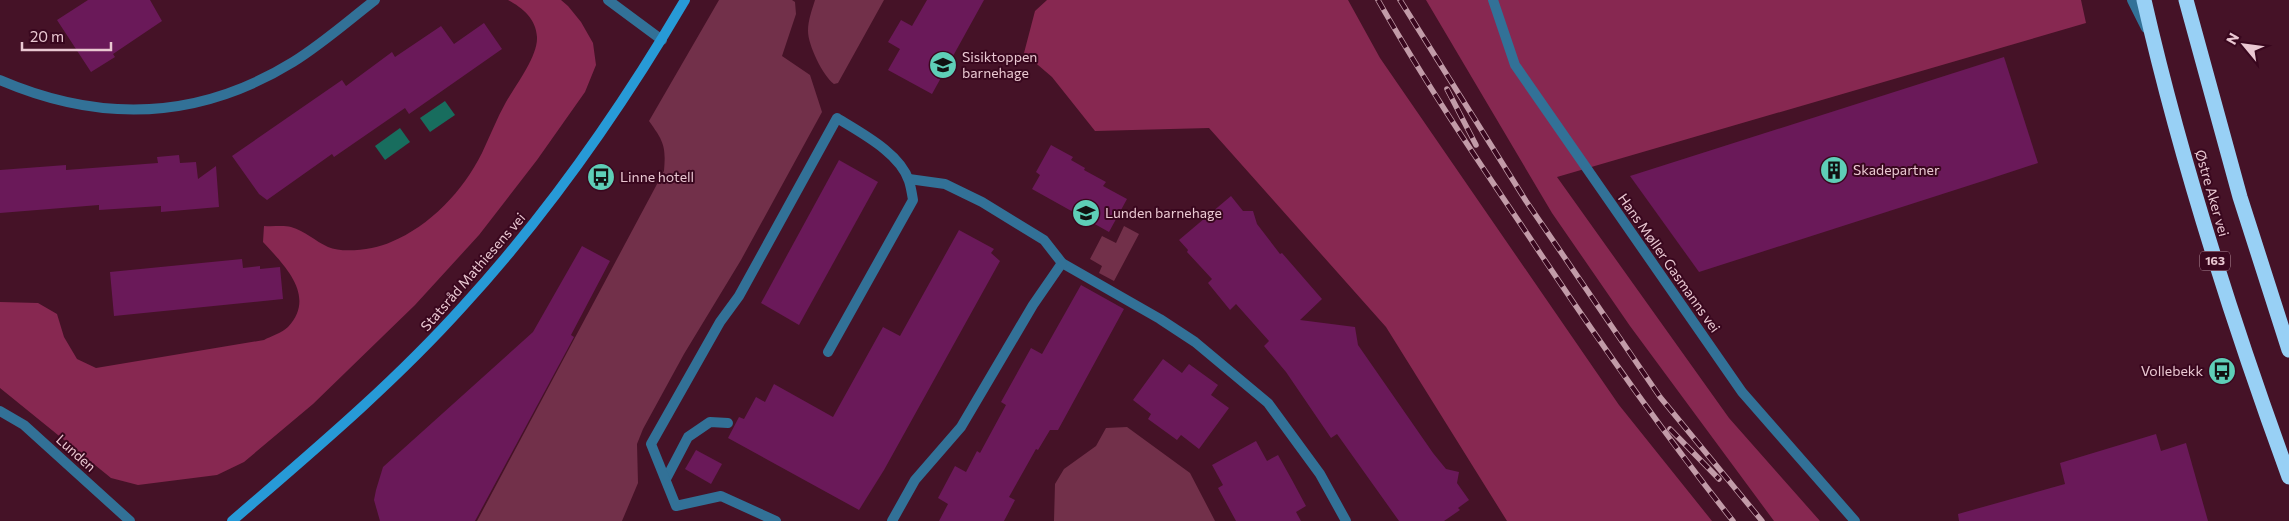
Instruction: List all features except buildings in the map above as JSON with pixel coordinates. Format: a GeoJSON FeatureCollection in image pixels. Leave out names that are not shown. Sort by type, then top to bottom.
{"type":"FeatureCollection","features":[{"type":"Feature","properties":{"kind":"highway","name":"Østre Aker vei"},"geometry":{"type":"LineString","coordinates":[[2144,0],[2201,214],[2234,322],[2289,476]]}},
{"type":"Feature","properties":{"kind":"highway","name":"Østre Aker vei"},"geometry":{"type":"LineString","coordinates":[[2186,0],[2211,98],[2240,197],[2289,350]]}},
{"type":"Feature","properties":{"kind":"street"},"geometry":{"type":"LineString","coordinates":[[0,80],[21,89],[77,105],[136,110],[168,108],[210,98],[258,81],[294,61],[374,0]]}},
{"type":"Feature","properties":{"kind":"street"},"geometry":{"type":"LineString","coordinates":[[608,0],[662,40]]}},
{"type":"Feature","properties":{"kind":"street","name":"Statsråd Mathiesens vei"},"geometry":{"type":"LineString","coordinates":[[232,521],[379,391],[464,306],[509,255],[566,183],[605,127],[662,40],[685,0]]}},
{"type":"Feature","properties":{"kind":"street","name":"Hans Møller Gasmanns vei"},"geometry":{"type":"LineString","coordinates":[[1493,0],[1515,65],[1742,392],[1855,521]]}},
{"type":"Feature","properties":{"kind":"street"},"geometry":{"type":"LineString","coordinates":[[2132,0],[2154,42]]}},
{"type":"Feature","properties":{"kind":"street"},"geometry":{"type":"LineString","coordinates":[[776,521],[720,496],[676,506],[651,444],[720,322],[739,296],[837,118],[876,142],[894,158],[909,180],[913,200],[828,352]]}},
{"type":"Feature","properties":{"kind":"street"},"geometry":{"type":"LineString","coordinates":[[909,180],[944,184],[982,202],[1044,240],[1062,263],[1160,318],[1195,342],[1268,403],[1320,474],[1346,521]]}},
{"type":"Feature","properties":{"kind":"street"},"geometry":{"type":"LineString","coordinates":[[892,521],[915,480],[961,427],[1033,305],[1062,263]]}},
{"type":"Feature","properties":{"kind":"street","name":"Lunden"},"geometry":{"type":"LineString","coordinates":[[0,411],[24,425],[130,521]]}},
{"type":"Feature","properties":{"kind":"street"},"geometry":{"type":"LineString","coordinates":[[666,479],[688,437],[710,422],[728,423]]}},
{"type":"Feature","properties":{"kind":"shaded area"},"geometry":{"type":"Polygon","coordinates":[[[508,0],[561,0],[568,6],[581,22],[593,43],[596,65],[585,92],[537,160],[479,235],[415,305],[313,404],[244,462],[217,475],[138,485],[111,478],[0,388],[0,302],[38,303],[57,314],[64,337],[77,359],[96,368],[264,340],[286,329],[296,315],[299,304],[298,293],[288,271],[263,242],[264,226],[291,227],[335,249],[369,249],[385,245],[419,227],[444,206],[474,167],[503,108],[534,53],[537,37],[534,25],[524,10],[508,0]]]}},
{"type":"Feature","properties":{"kind":"shaded area"},"geometry":{"type":"Polygon","coordinates":[[[719,0],[792,0],[795,2],[796,14],[782,56],[810,75],[822,112],[741,260],[684,354],[643,429],[637,444],[638,483],[622,521],[477,521],[664,171],[665,156],[663,144],[649,121],[719,0]]]}},
{"type":"Feature","properties":{"kind":"shaded area"},"geometry":{"type":"Polygon","coordinates":[[[815,0],[884,0],[838,83],[834,84],[825,74],[817,60],[809,37],[808,27],[815,0]]]}},
{"type":"Feature","properties":{"kind":"shaded area"},"geometry":{"type":"Polygon","coordinates":[[[1047,0],[1348,0],[1380,58],[1619,405],[1712,521],[1507,521],[1386,327],[1209,128],[1095,131],[1052,77],[1024,53],[1035,11],[1047,0]]]}},
{"type":"Feature","properties":{"kind":"shaded area"},"geometry":{"type":"Polygon","coordinates":[[[1426,0],[2081,0],[2086,23],[1557,177],[1729,418],[1820,521],[1774,521],[1630,326],[1552,213],[1426,0]]]}},
{"type":"Feature","properties":{"kind":"shaded area"},"geometry":{"type":"Polygon","coordinates":[[[445,101],[455,115],[430,132],[420,118],[445,101]]]}},
{"type":"Feature","properties":{"kind":"shaded area"},"geometry":{"type":"Polygon","coordinates":[[[400,128],[410,142],[385,160],[375,146],[400,128]]]}},
{"type":"Feature","properties":{"kind":"shaded area"},"geometry":{"type":"Polygon","coordinates":[[[1124,226],[1139,234],[1114,281],[1099,273],[1102,266],[1090,259],[1102,236],[1116,243],[1124,226]]]}},
{"type":"Feature","properties":{"kind":"shaded area"},"geometry":{"type":"Polygon","coordinates":[[[1127,427],[1190,473],[1215,521],[1054,521],[1055,484],[1064,469],[1096,446],[1106,428],[1127,427]]]}},
{"type":"Feature","properties":{"kind":"railway"},"geometry":{"type":"LineString","coordinates":[[1378,0],[1451,119],[1577,308],[1653,416],[1733,521]]}},
{"type":"Feature","properties":{"kind":"railway"},"geometry":{"type":"LineString","coordinates":[[1400,0],[1526,201],[1660,397],[1762,521]]}},
{"type":"Feature","properties":{"kind":"railway"},"geometry":{"type":"LineString","coordinates":[[1447,89],[1476,145]]}},
{"type":"Feature","properties":{"kind":"railway"},"geometry":{"type":"LineString","coordinates":[[1670,429],[1719,479]]}},
{"type":"Feature","properties":{"kind":"place","name":"Sisiktoppen barnehage"},"geometry":{"type":"Point","coordinates":[943,65]}},
{"type":"Feature","properties":{"kind":"place","name":"Skadepartner"},"geometry":{"type":"Point","coordinates":[1834,170]}},
{"type":"Feature","properties":{"kind":"place","name":"Linne hotell"},"geometry":{"type":"Point","coordinates":[601,177]}},
{"type":"Feature","properties":{"kind":"place","name":"Lunden barnehage"},"geometry":{"type":"Point","coordinates":[1086,213]}},
{"type":"Feature","properties":{"kind":"place","name":"Vollebekk"},"geometry":{"type":"Point","coordinates":[2222,371]}}]}
